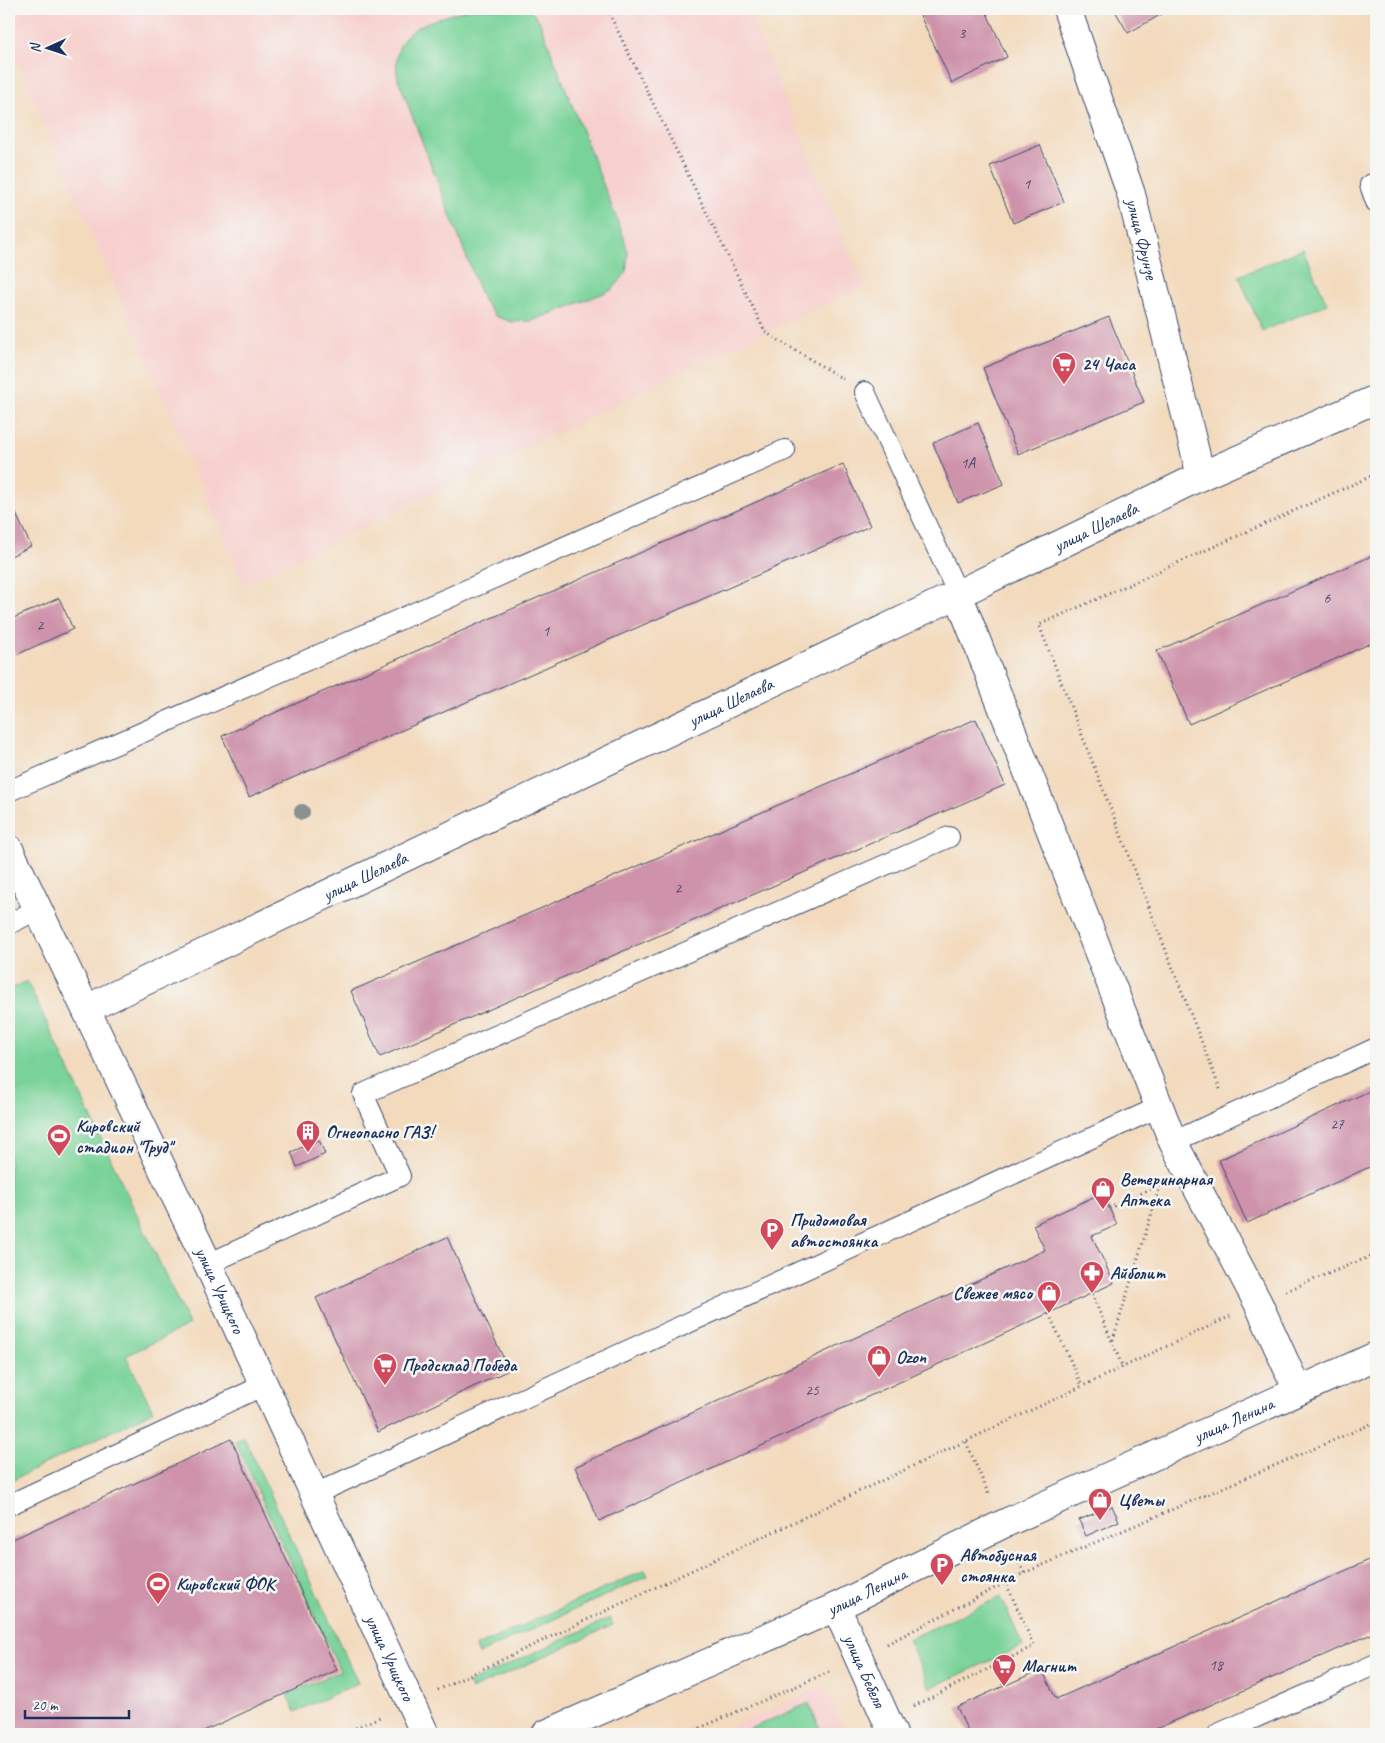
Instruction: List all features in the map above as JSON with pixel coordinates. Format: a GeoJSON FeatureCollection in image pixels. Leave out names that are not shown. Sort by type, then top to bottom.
{"type":"FeatureCollection","features":[{"type":"Feature","properties":{"kind":"street","name":"улица Фрунзе"},"geometry":{"type":"LineString","coordinates":[[1067,9],[1131,194],[1201,476]]}},
{"type":"Feature","properties":{"kind":"street","name":"улица Шелаева"},"geometry":{"type":"LineString","coordinates":[[86,1009],[958,594],[1201,476],[1376,399]]}},
{"type":"Feature","properties":{"kind":"street"},"geometry":{"type":"LineString","coordinates":[[958,594],[1173,1142],[1258,1303],[1298,1391]]}},
{"type":"Feature","properties":{"kind":"street","name":"улица Урицкого"},"geometry":{"type":"LineString","coordinates":[[9,849],[208,1264],[425,1734]]}},
{"type":"Feature","properties":{"kind":"street","name":"улица Ленина"},"geometry":{"type":"LineString","coordinates":[[546,1734],[836,1607],[1001,1525],[1376,1356]]}},
{"type":"Feature","properties":{"kind":"street","name":"улица Бебеля"},"geometry":{"type":"LineString","coordinates":[[836,1607],[890,1727]]}},
{"type":"Feature","properties":{"kind":"lane"},"geometry":{"type":"LineString","coordinates":[[1376,182],[1370,185],[1376,202]]}},
{"type":"Feature","properties":{"kind":"lane"},"geometry":{"type":"LineString","coordinates":[[865,392],[958,594]]}},
{"type":"Feature","properties":{"kind":"lane"},"geometry":{"type":"LineString","coordinates":[[9,791],[785,450]]}},
{"type":"Feature","properties":{"kind":"lane"},"geometry":{"type":"LineString","coordinates":[[208,1264],[400,1176],[363,1094],[949,837]]}},
{"type":"Feature","properties":{"kind":"lane"},"geometry":{"type":"LineString","coordinates":[[9,924],[38,909]]}},
{"type":"Feature","properties":{"kind":"lane"},"geometry":{"type":"LineString","coordinates":[[1173,1142],[1376,1048]]}},
{"type":"Feature","properties":{"kind":"lane"},"geometry":{"type":"LineString","coordinates":[[315,1494],[1159,1107]]}},
{"type":"Feature","properties":{"kind":"lane"},"geometry":{"type":"LineString","coordinates":[[9,1505],[264,1385]]}},
{"type":"Feature","properties":{"kind":"lane"},"geometry":{"type":"LineString","coordinates":[[1218,1734],[1376,1664]]}},
{"type":"Feature","properties":{"kind":"path"},"geometry":{"type":"LineString","coordinates":[[607,9],[765,332],[865,392]]}},
{"type":"Feature","properties":{"kind":"path"},"geometry":{"type":"LineString","coordinates":[[1230,1115],[1039,625],[1376,474]]}},
{"type":"Feature","properties":{"kind":"path"},"geometry":{"type":"LineString","coordinates":[[1113,1340],[1173,1142]]}},
{"type":"Feature","properties":{"kind":"path"},"geometry":{"type":"LineString","coordinates":[[1109,1208],[1160,1185]]}},
{"type":"Feature","properties":{"kind":"path"},"geometry":{"type":"LineString","coordinates":[[342,1734],[1082,1386],[1124,1368],[1258,1303],[1376,1254]]}},
{"type":"Feature","properties":{"kind":"path"},"geometry":{"type":"LineString","coordinates":[[1092,1294],[1124,1368]]}},
{"type":"Feature","properties":{"kind":"path"},"geometry":{"type":"LineString","coordinates":[[1048,1314],[1082,1386]]}},
{"type":"Feature","properties":{"kind":"path"},"geometry":{"type":"LineString","coordinates":[[686,1734],[859,1659],[1042,1566],[1376,1422]]}},
{"type":"Feature","properties":{"kind":"path"},"geometry":{"type":"LineString","coordinates":[[890,1727],[995,1665],[1034,1646],[1006,1583]]}},
{"type":"Feature","properties":{"kind":"path"},"geometry":{"type":"LineString","coordinates":[[995,1665],[1004,1687]]}},
{"type":"Feature","properties":{"kind":"shaded area"},"geometry":{"type":"Polygon","coordinates":[[[9,9],[748,9],[864,287],[765,332],[244,585],[9,42],[9,9]]]}},
{"type":"Feature","properties":{"kind":"shaded area"},"geometry":{"type":"Polygon","coordinates":[[[825,1685],[846,1734],[715,1734],[825,1685]]]}},
{"type":"Feature","properties":{"kind":"green space"},"geometry":{"type":"Polygon","coordinates":[[[468,9],[529,9],[539,20],[624,238],[628,254],[626,273],[612,290],[532,321],[512,322],[495,316],[483,300],[398,79],[397,61],[399,48],[406,37],[415,29],[427,23],[468,9]]]}},
{"type":"Feature","properties":{"kind":"green space"},"geometry":{"type":"Polygon","coordinates":[[[1303,249],[1327,304],[1262,331],[1239,276],[1303,249]]]}},
{"type":"Feature","properties":{"kind":"green space","name":"Кировский стадион \"Труд\""},"geometry":{"type":"Polygon","coordinates":[[[27,981],[189,1325],[126,1356],[153,1411],[9,1482],[9,990],[27,981]]]}},
{"type":"Feature","properties":{"kind":"green space"},"geometry":{"type":"Polygon","coordinates":[[[244,1437],[358,1683],[295,1712],[287,1695],[340,1671],[235,1441],[244,1437]]]}},
{"type":"Feature","properties":{"kind":"green space"},"geometry":{"type":"Polygon","coordinates":[[[645,1570],[648,1576],[478,1654],[475,1647],[645,1570]]]}},
{"type":"Feature","properties":{"kind":"green space"},"geometry":{"type":"Polygon","coordinates":[[[1001,1597],[1023,1646],[930,1688],[908,1639],[1001,1597]]]}},
{"type":"Feature","properties":{"kind":"green space"},"geometry":{"type":"Polygon","coordinates":[[[610,1618],[613,1625],[471,1690],[468,1683],[610,1618]]]}},
{"type":"Feature","properties":{"kind":"green space"},"geometry":{"type":"Polygon","coordinates":[[[809,1703],[822,1734],[738,1734],[809,1703]]]}},
{"type":"Feature","properties":{"kind":"building"},"geometry":{"type":"Polygon","coordinates":[[[917,9],[985,9],[1007,57],[952,83],[917,9]]]}},
{"type":"Feature","properties":{"kind":"building"},"geometry":{"type":"Polygon","coordinates":[[[1114,9],[1171,9],[1128,33],[1114,9]]]}},
{"type":"Feature","properties":{"kind":"building"},"geometry":{"type":"Polygon","coordinates":[[[1040,145],[1064,202],[1013,223],[990,166],[1040,145]]]}},
{"type":"Feature","properties":{"kind":"building","name":"24 Часа"},"geometry":{"type":"Polygon","coordinates":[[[1109,317],[1144,402],[1018,454],[983,368],[1109,317]]]}},
{"type":"Feature","properties":{"kind":"building"},"geometry":{"type":"Polygon","coordinates":[[[978,423],[1004,484],[958,503],[933,443],[978,423]]]}},
{"type":"Feature","properties":{"kind":"building"},"geometry":{"type":"Polygon","coordinates":[[[843,464],[870,526],[249,797],[222,736],[843,464]]]}},
{"type":"Feature","properties":{"kind":"building"},"geometry":{"type":"Polygon","coordinates":[[[9,499],[31,546],[9,557],[9,499]]]}},
{"type":"Feature","properties":{"kind":"building"},"geometry":{"type":"Polygon","coordinates":[[[1376,554],[1376,641],[1189,724],[1157,651],[1376,554]]]}},
{"type":"Feature","properties":{"kind":"building"},"geometry":{"type":"Polygon","coordinates":[[[59,598],[73,629],[16,655],[9,640],[9,620],[59,598]]]}},
{"type":"Feature","properties":{"kind":"building"},"geometry":{"type":"Polygon","coordinates":[[[976,719],[1005,785],[380,1057],[351,991],[976,719]]]}},
{"type":"Feature","properties":{"kind":"building"},"geometry":{"type":"Polygon","coordinates":[[[1376,1088],[1376,1164],[1247,1223],[1219,1160],[1376,1088]]]}},
{"type":"Feature","properties":{"kind":"building","name":"Огнеопасно ГАЗ!"},"geometry":{"type":"Polygon","coordinates":[[[319,1140],[325,1154],[297,1167],[291,1152],[319,1140]]]}},
{"type":"Feature","properties":{"kind":"building"},"geometry":{"type":"Polygon","coordinates":[[[1102,1193],[1117,1225],[1092,1236],[1114,1283],[599,1521],[575,1467],[1045,1250],[1033,1225],[1102,1193]]]}},
{"type":"Feature","properties":{"kind":"building"},"geometry":{"type":"Polygon","coordinates":[[[447,1237],[509,1370],[378,1432],[316,1298],[447,1237]]]}},
{"type":"Feature","properties":{"kind":"building","name":"Кировский ФОК"},"geometry":{"type":"Polygon","coordinates":[[[231,1439],[337,1670],[197,1734],[9,1734],[9,1541],[231,1439]]]}},
{"type":"Feature","properties":{"kind":"building"},"geometry":{"type":"Polygon","coordinates":[[[1112,1506],[1119,1521],[1086,1536],[1079,1520],[1112,1506]]]}},
{"type":"Feature","properties":{"kind":"building"},"geometry":{"type":"Polygon","coordinates":[[[1376,1557],[1376,1632],[1145,1734],[969,1734],[957,1707],[1042,1669],[1056,1699],[1376,1557]]]}},
{"type":"Feature","properties":{"kind":"place","name":"24 Часа"},"geometry":{"type":"Point","coordinates":[1064,385]}},
{"type":"Feature","properties":{"kind":"place","name":"Огнеопасно ГАЗ!"},"geometry":{"type":"Point","coordinates":[308,1153]}},
{"type":"Feature","properties":{"kind":"place","name":"Кировский стадион \"Труд\""},"geometry":{"type":"Point","coordinates":[59,1157]}},
{"type":"Feature","properties":{"kind":"place","name":"Ветеринарная Аптека"},"geometry":{"type":"Point","coordinates":[1103,1210]}},
{"type":"Feature","properties":{"kind":"place","name":"Придомовая автостоянка"},"geometry":{"type":"Point","coordinates":[772,1251]}},
{"type":"Feature","properties":{"kind":"place","name":"Айболит"},"geometry":{"type":"Point","coordinates":[1092,1294]}},
{"type":"Feature","properties":{"kind":"place","name":"Свежее мясо"},"geometry":{"type":"Point","coordinates":[1049,1314]}},
{"type":"Feature","properties":{"kind":"place","name":"Ozon"},"geometry":{"type":"Point","coordinates":[879,1378]}},
{"type":"Feature","properties":{"kind":"place","name":"Продсклад Победа"},"geometry":{"type":"Point","coordinates":[385,1386]}},
{"type":"Feature","properties":{"kind":"place","name":"Цветы"},"geometry":{"type":"Point","coordinates":[1100,1521]}},
{"type":"Feature","properties":{"kind":"place","name":"Автобусная стоянка"},"geometry":{"type":"Point","coordinates":[942,1586]}},
{"type":"Feature","properties":{"kind":"place","name":"Кировский ФОК"},"geometry":{"type":"Point","coordinates":[158,1605]}},
{"type":"Feature","properties":{"kind":"place","name":"Магнит"},"geometry":{"type":"Point","coordinates":[1004,1687]}}]}
